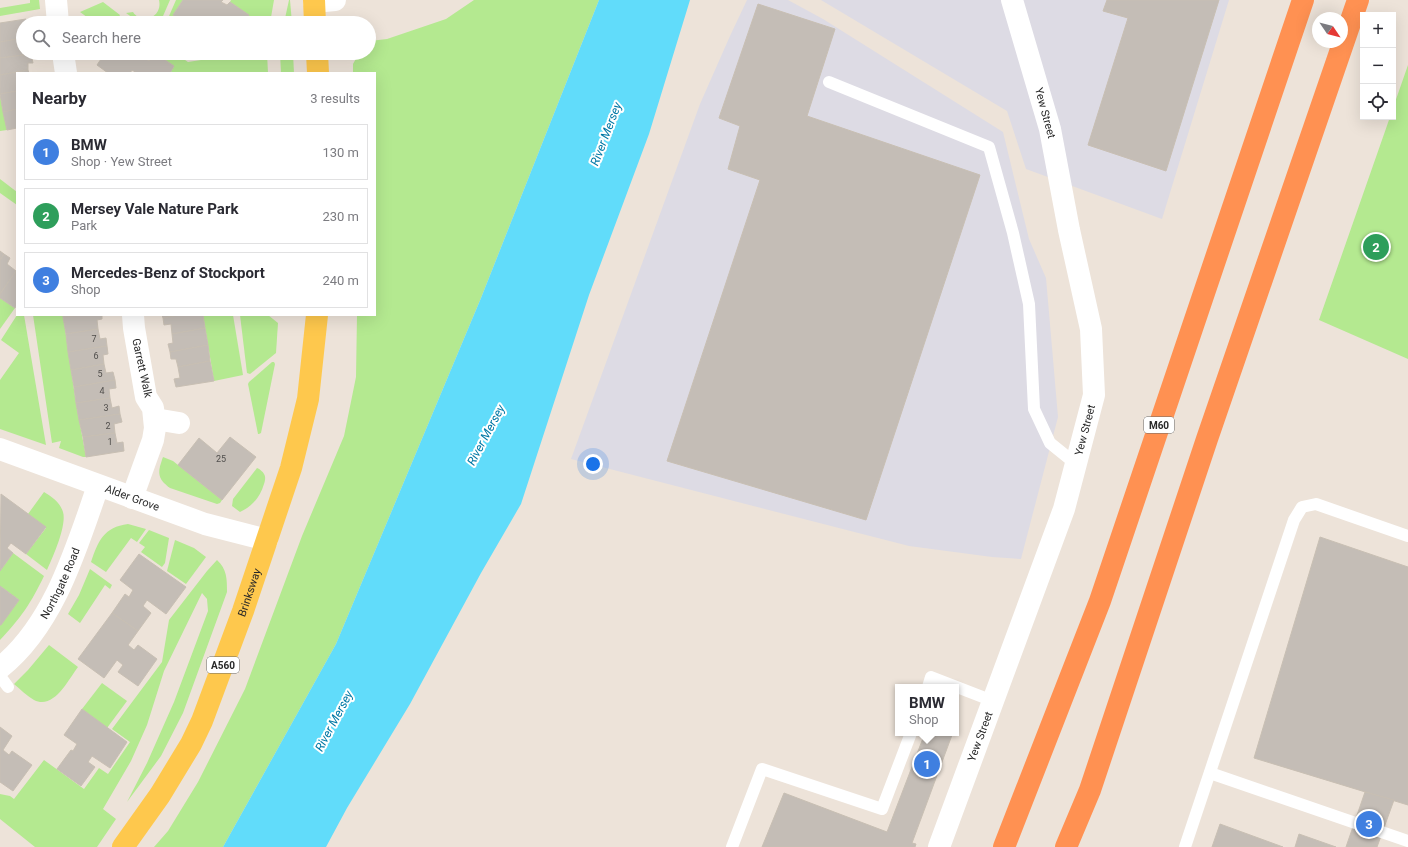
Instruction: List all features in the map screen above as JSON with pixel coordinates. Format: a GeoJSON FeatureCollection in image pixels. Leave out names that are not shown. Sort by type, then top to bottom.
{"type":"FeatureCollection","features":[{"type":"Feature","properties":{"kind":"highway","name":"M60"},"geometry":{"type":"LineString","coordinates":[[1004,847],[1100,601],[1303,0]]}},
{"type":"Feature","properties":{"kind":"highway"},"geometry":{"type":"LineString","coordinates":[[1066,847],[1090,790],[1207,438],[1358,0]]}},
{"type":"Feature","properties":{"kind":"main road"},"geometry":{"type":"LineString","coordinates":[[317,60],[318,72]]}},
{"type":"Feature","properties":{"kind":"main road","name":"Brinksway"},"geometry":{"type":"LineString","coordinates":[[123,847],[176,770],[200,726],[242,611],[291,468],[308,398],[317,316]]}},
{"type":"Feature","properties":{"kind":"street"},"geometry":{"type":"LineString","coordinates":[[56,0],[57,16]]}},
{"type":"Feature","properties":{"kind":"street","name":"Yew Street"},"geometry":{"type":"LineString","coordinates":[[939,847],[1064,509],[1094,395],[1091,329],[1069,230],[1050,129],[1012,0]]}},
{"type":"Feature","properties":{"kind":"street"},"geometry":{"type":"LineString","coordinates":[[64,60],[66,72]]}},
{"type":"Feature","properties":{"kind":"street","name":"Garrett Walk"},"geometry":{"type":"LineString","coordinates":[[132,498],[153,440],[155,419],[152,406],[146,397],[133,316]]}},
{"type":"Feature","properties":{"kind":"street"},"geometry":{"type":"LineString","coordinates":[[155,419],[179,423]]}},
{"type":"Feature","properties":{"kind":"street","name":"Alder Grove"},"geometry":{"type":"LineString","coordinates":[[0,450],[205,524],[267,540]]}},
{"type":"Feature","properties":{"kind":"street","name":"Northgate Road"},"geometry":{"type":"LineString","coordinates":[[4,678],[19,651],[43,619],[54,599],[72,558],[98,486]]}},
{"type":"Feature","properties":{"kind":"lane"},"geometry":{"type":"LineString","coordinates":[[829,82],[989,147],[1013,233],[1029,304],[1034,409],[1050,443],[1076,464]]}},
{"type":"Feature","properties":{"kind":"lane"},"geometry":{"type":"LineString","coordinates":[[1186,847],[1294,520],[1302,507],[1316,504],[1408,536]]}},
{"type":"Feature","properties":{"kind":"lane"},"geometry":{"type":"LineString","coordinates":[[0,676],[4,678]]}},
{"type":"Feature","properties":{"kind":"lane"},"geometry":{"type":"LineString","coordinates":[[929,684],[932,677],[950,684]]}},
{"type":"Feature","properties":{"kind":"lane"},"geometry":{"type":"LineString","coordinates":[[959,688],[993,701]]}},
{"type":"Feature","properties":{"kind":"lane"},"geometry":{"type":"LineString","coordinates":[[732,847],[762,768],[882,809],[910,736]]}},
{"type":"Feature","properties":{"kind":"lane"},"geometry":{"type":"LineString","coordinates":[[1210,773],[1408,841]]}},
{"type":"Feature","properties":{"kind":"shaded area"},"geometry":{"type":"Polygon","coordinates":[[[747,0],[788,0],[823,19],[1003,132],[1029,239],[1046,278],[1058,417],[1021,559],[992,557],[909,546],[571,459],[700,104],[747,0]]]}},
{"type":"Feature","properties":{"kind":"shaded area"},"geometry":{"type":"Polygon","coordinates":[[[821,0],[1229,0],[1162,219],[1026,169],[1007,111],[821,0]]]}},
{"type":"Feature","properties":{"kind":"green space"},"geometry":{"type":"Polygon","coordinates":[[[30,0],[39,0],[40,9],[0,16],[0,8],[30,3],[30,0]]]}},
{"type":"Feature","properties":{"kind":"green space"},"geometry":{"type":"Polygon","coordinates":[[[159,0],[170,0],[163,16],[154,16],[158,11],[159,0]]]}},
{"type":"Feature","properties":{"kind":"green space"},"geometry":{"type":"Polygon","coordinates":[[[176,0],[183,0],[173,15],[174,16],[169,16],[176,0]]]}},
{"type":"Feature","properties":{"kind":"green space"},"geometry":{"type":"Polygon","coordinates":[[[231,0],[274,0],[271,16],[248,16],[249,15],[230,2],[231,0]]]}},
{"type":"Feature","properties":{"kind":"green space"},"geometry":{"type":"Polygon","coordinates":[[[289,0],[290,0],[291,16],[286,16],[289,0]]]}},
{"type":"Feature","properties":{"kind":"green space"},"geometry":{"type":"Polygon","coordinates":[[[474,0],[599,0],[481,298],[336,644],[223,847],[154,847],[168,831],[198,782],[245,689],[302,536],[344,436],[356,377],[357,316],[376,316],[376,72],[353,72],[353,64],[355,60],[376,60],[376,40],[387,39],[446,19],[474,0]]]}},
{"type":"Feature","properties":{"kind":"green space"},"geometry":{"type":"Polygon","coordinates":[[[103,2],[120,15],[85,16],[80,12],[103,2]]]}},
{"type":"Feature","properties":{"kind":"green space"},"geometry":{"type":"Polygon","coordinates":[[[133,12],[137,16],[130,16],[126,13],[133,12]]]}},
{"type":"Feature","properties":{"kind":"green space"},"geometry":{"type":"Polygon","coordinates":[[[165,60],[185,60],[188,62],[201,60],[267,60],[268,72],[171,72],[174,66],[165,60]]]}},
{"type":"Feature","properties":{"kind":"green space"},"geometry":{"type":"Polygon","coordinates":[[[280,60],[293,60],[294,72],[281,72],[280,60]]]}},
{"type":"Feature","properties":{"kind":"green space"},"geometry":{"type":"Polygon","coordinates":[[[1408,65],[1408,359],[1319,320],[1389,120],[1396,120],[1396,99],[1408,65]]]}},
{"type":"Feature","properties":{"kind":"green space"},"geometry":{"type":"Polygon","coordinates":[[[0,96],[7,130],[0,131],[0,96]]]}},
{"type":"Feature","properties":{"kind":"green space"},"geometry":{"type":"Polygon","coordinates":[[[0,179],[16,191],[16,204],[0,193],[0,179]]]}},
{"type":"Feature","properties":{"kind":"green space"},"geometry":{"type":"Polygon","coordinates":[[[0,298],[15,308],[0,329],[0,298]]]}},
{"type":"Feature","properties":{"kind":"green space"},"geometry":{"type":"Polygon","coordinates":[[[16,316],[24,316],[46,445],[0,429],[0,380],[19,353],[1,340],[16,316]]]}},
{"type":"Feature","properties":{"kind":"green space"},"geometry":{"type":"Polygon","coordinates":[[[33,316],[63,316],[76,403],[86,457],[59,448],[61,441],[52,443],[33,316]]]}},
{"type":"Feature","properties":{"kind":"green space"},"geometry":{"type":"Polygon","coordinates":[[[203,316],[233,316],[243,375],[214,381],[203,316]]]}},
{"type":"Feature","properties":{"kind":"green space"},"geometry":{"type":"Polygon","coordinates":[[[240,316],[269,316],[278,323],[276,353],[250,374],[247,373],[240,316]]]}},
{"type":"Feature","properties":{"kind":"green space"},"geometry":{"type":"Polygon","coordinates":[[[272,362],[275,364],[261,433],[258,434],[248,384],[272,362]]]}},
{"type":"Feature","properties":{"kind":"green space"},"geometry":{"type":"Polygon","coordinates":[[[163,457],[173,461],[222,500],[220,503],[217,504],[170,488],[165,484],[159,474],[163,457]]]}},
{"type":"Feature","properties":{"kind":"green space"},"geometry":{"type":"Polygon","coordinates":[[[257,468],[264,474],[265,482],[258,497],[245,510],[240,512],[232,506],[233,499],[257,468]]]}},
{"type":"Feature","properties":{"kind":"green space"},"geometry":{"type":"Polygon","coordinates":[[[44,492],[53,498],[62,508],[64,518],[59,541],[47,570],[26,554],[46,528],[28,514],[44,492]]]}},
{"type":"Feature","properties":{"kind":"green space"},"geometry":{"type":"Polygon","coordinates":[[[128,524],[146,529],[137,542],[131,538],[106,572],[91,562],[96,548],[103,536],[113,528],[128,524]]]}},
{"type":"Feature","properties":{"kind":"green space"},"geometry":{"type":"Polygon","coordinates":[[[149,530],[169,538],[165,563],[162,567],[141,552],[145,547],[139,543],[149,530]]]}},
{"type":"Feature","properties":{"kind":"green space"},"geometry":{"type":"Polygon","coordinates":[[[175,540],[194,548],[206,557],[186,584],[167,571],[175,540]]]}},
{"type":"Feature","properties":{"kind":"green space"},"geometry":{"type":"Polygon","coordinates":[[[13,553],[44,576],[25,610],[0,640],[0,625],[19,600],[0,586],[0,571],[13,553]]]}},
{"type":"Feature","properties":{"kind":"green space"},"geometry":{"type":"Polygon","coordinates":[[[217,560],[225,571],[227,592],[183,713],[161,756],[127,802],[147,763],[174,702],[208,611],[207,599],[202,593],[164,671],[147,725],[131,761],[103,809],[116,819],[97,847],[35,847],[0,819],[0,794],[10,796],[14,799],[44,760],[84,789],[99,768],[108,774],[130,742],[112,729],[162,662],[169,620],[217,560]]]}},
{"type":"Feature","properties":{"kind":"green space"},"geometry":{"type":"Polygon","coordinates":[[[90,569],[112,585],[110,589],[105,585],[80,623],[68,614],[79,595],[90,569]]]}},
{"type":"Feature","properties":{"kind":"green space"},"geometry":{"type":"Polygon","coordinates":[[[49,645],[78,667],[60,692],[48,701],[41,702],[31,698],[14,684],[49,645]]]}},
{"type":"Feature","properties":{"kind":"green space"},"geometry":{"type":"Polygon","coordinates":[[[102,683],[127,701],[107,728],[82,709],[102,683]]]}},
{"type":"Feature","properties":{"kind":"water","name":"River Mersey"},"geometry":{"type":"Polygon","coordinates":[[[599,0],[690,0],[649,134],[589,295],[521,504],[481,573],[410,704],[347,808],[326,847],[223,847],[336,644],[481,298],[599,0]]]}},
{"type":"Feature","properties":{"kind":"building"},"geometry":{"type":"Polygon","coordinates":[[[183,0],[223,0],[221,2],[227,5],[230,2],[249,15],[174,16],[173,15],[183,0]]]}},
{"type":"Feature","properties":{"kind":"building"},"geometry":{"type":"Polygon","coordinates":[[[1107,0],[1219,0],[1166,171],[1088,145],[1128,18],[1103,11],[1107,0]]]}},
{"type":"Feature","properties":{"kind":"building"},"geometry":{"type":"Polygon","coordinates":[[[758,4],[835,29],[807,116],[980,175],[866,520],[667,461],[760,180],[728,169],[740,126],[719,118],[758,4]]]}},
{"type":"Feature","properties":{"kind":"building"},"geometry":{"type":"Polygon","coordinates":[[[16,21],[16,39],[0,42],[0,23],[16,21]]]}},
{"type":"Feature","properties":{"kind":"building"},"geometry":{"type":"Polygon","coordinates":[[[16,39],[16,56],[0,58],[0,42],[16,39]]]}},
{"type":"Feature","properties":{"kind":"building"},"geometry":{"type":"Polygon","coordinates":[[[16,56],[16,60],[32,60],[33,63],[28,63],[28,70],[0,75],[0,58],[16,56]]]}},
{"type":"Feature","properties":{"kind":"building"},"geometry":{"type":"Polygon","coordinates":[[[100,60],[165,60],[174,66],[171,72],[135,72],[132,70],[131,72],[107,72],[97,65],[100,60]]]}},
{"type":"Feature","properties":{"kind":"building"},"geometry":{"type":"Polygon","coordinates":[[[28,70],[29,72],[17,72],[28,70]]]}},
{"type":"Feature","properties":{"kind":"building"},"geometry":{"type":"Polygon","coordinates":[[[16,72],[16,91],[0,94],[0,75],[16,72]]]}},
{"type":"Feature","properties":{"kind":"building"},"geometry":{"type":"Polygon","coordinates":[[[16,91],[16,109],[3,112],[0,94],[16,91]]]}},
{"type":"Feature","properties":{"kind":"building"},"geometry":{"type":"Polygon","coordinates":[[[16,109],[16,128],[7,130],[3,112],[16,109]]]}},
{"type":"Feature","properties":{"kind":"building"},"geometry":{"type":"Polygon","coordinates":[[[0,251],[4,254],[0,260],[0,251]]]}},
{"type":"Feature","properties":{"kind":"building"},"geometry":{"type":"Polygon","coordinates":[[[4,254],[10,258],[7,264],[16,271],[0,294],[0,260],[4,254]]]}},
{"type":"Feature","properties":{"kind":"building"},"geometry":{"type":"Polygon","coordinates":[[[16,271],[15,308],[0,298],[0,294],[16,271]]]}},
{"type":"Feature","properties":{"kind":"building"},"geometry":{"type":"Polygon","coordinates":[[[102,316],[102,319],[97,320],[98,329],[66,334],[63,317],[102,316]]]}},
{"type":"Feature","properties":{"kind":"building"},"geometry":{"type":"Polygon","coordinates":[[[162,316],[174,316],[163,318],[162,316]]]}},
{"type":"Feature","properties":{"kind":"building"},"geometry":{"type":"Polygon","coordinates":[[[174,316],[203,316],[205,328],[172,334],[171,324],[164,325],[163,318],[174,316]]]}},
{"type":"Feature","properties":{"kind":"building"},"geometry":{"type":"Polygon","coordinates":[[[205,328],[208,345],[170,352],[168,344],[173,343],[172,334],[205,328]]]}},
{"type":"Feature","properties":{"kind":"building"},"geometry":{"type":"Polygon","coordinates":[[[98,329],[100,339],[106,338],[107,346],[68,352],[66,334],[98,329]]]}},
{"type":"Feature","properties":{"kind":"building"},"geometry":{"type":"Polygon","coordinates":[[[208,345],[210,361],[178,367],[176,359],[171,359],[170,352],[208,345]]]}},
{"type":"Feature","properties":{"kind":"building"},"geometry":{"type":"Polygon","coordinates":[[[107,346],[108,354],[103,355],[104,364],[71,370],[68,352],[107,346]]]}},
{"type":"Feature","properties":{"kind":"building"},"geometry":{"type":"Polygon","coordinates":[[[210,361],[214,381],[176,387],[174,379],[180,378],[178,367],[210,361]]]}},
{"type":"Feature","properties":{"kind":"building"},"geometry":{"type":"Polygon","coordinates":[[[104,364],[106,373],[113,372],[115,380],[74,387],[71,370],[104,364]]]}},
{"type":"Feature","properties":{"kind":"building"},"geometry":{"type":"Polygon","coordinates":[[[115,380],[116,388],[109,389],[110,398],[76,403],[74,387],[115,380]]]}},
{"type":"Feature","properties":{"kind":"building"},"geometry":{"type":"Polygon","coordinates":[[[110,398],[112,408],[119,406],[120,414],[79,420],[76,403],[110,398]]]}},
{"type":"Feature","properties":{"kind":"building"},"geometry":{"type":"Polygon","coordinates":[[[120,414],[122,422],[114,424],[115,433],[83,437],[79,420],[120,414]]]}},
{"type":"Feature","properties":{"kind":"building"},"geometry":{"type":"Polygon","coordinates":[[[115,433],[117,443],[123,442],[124,451],[86,457],[83,437],[115,433]]]}},
{"type":"Feature","properties":{"kind":"building"},"geometry":{"type":"Polygon","coordinates":[[[230,437],[256,457],[222,500],[178,465],[199,438],[217,453],[230,437]]]}},
{"type":"Feature","properties":{"kind":"building"},"geometry":{"type":"Polygon","coordinates":[[[1,494],[46,527],[26,554],[11,543],[7,548],[13,553],[0,571],[1,494]]]}},
{"type":"Feature","properties":{"kind":"building"},"geometry":{"type":"Polygon","coordinates":[[[1320,537],[1408,567],[1408,805],[1254,758],[1320,537]]]}},
{"type":"Feature","properties":{"kind":"building"},"geometry":{"type":"Polygon","coordinates":[[[139,554],[186,587],[166,614],[147,600],[143,606],[151,613],[138,631],[112,613],[125,594],[129,597],[133,590],[120,580],[139,554]]]}},
{"type":"Feature","properties":{"kind":"building"},"geometry":{"type":"Polygon","coordinates":[[[0,586],[19,600],[1,625],[0,625],[0,586]]]}},
{"type":"Feature","properties":{"kind":"building"},"geometry":{"type":"Polygon","coordinates":[[[112,613],[138,631],[128,645],[134,650],[138,645],[157,659],[138,686],[118,672],[123,665],[117,660],[104,678],[78,659],[112,613]]]}},
{"type":"Feature","properties":{"kind":"building"},"geometry":{"type":"Polygon","coordinates":[[[82,709],[127,742],[110,768],[92,756],[88,762],[95,767],[81,786],[57,769],[71,750],[73,751],[77,744],[64,735],[82,709]]]}},
{"type":"Feature","properties":{"kind":"building"},"geometry":{"type":"Polygon","coordinates":[[[0,727],[12,736],[3,750],[9,755],[12,751],[32,765],[13,791],[0,782],[0,727]]]}},
{"type":"Feature","properties":{"kind":"building"},"geometry":{"type":"Polygon","coordinates":[[[924,736],[952,736],[912,843],[916,844],[915,847],[762,847],[784,793],[887,832],[924,736]]]}},
{"type":"Feature","properties":{"kind":"building"},"geometry":{"type":"Polygon","coordinates":[[[1365,792],[1394,800],[1377,847],[1346,847],[1365,792]]]}},
{"type":"Feature","properties":{"kind":"building"},"geometry":{"type":"Polygon","coordinates":[[[1220,824],[1283,847],[1212,847],[1220,824]]]}},
{"type":"Feature","properties":{"kind":"building"},"geometry":{"type":"Polygon","coordinates":[[[1299,834],[1336,847],[1295,847],[1299,834]]]}},
{"type":"Feature","properties":{"kind":"place","name":"Mersey Vale Nature Park"},"geometry":{"type":"Point","coordinates":[1376,247]}},
{"type":"Feature","properties":{"kind":"place","name":"BMW"},"geometry":{"type":"Point","coordinates":[927,764]}},
{"type":"Feature","properties":{"kind":"place","name":"Mercedes-Benz of Stockport"},"geometry":{"type":"Point","coordinates":[1369,824]}}]}
